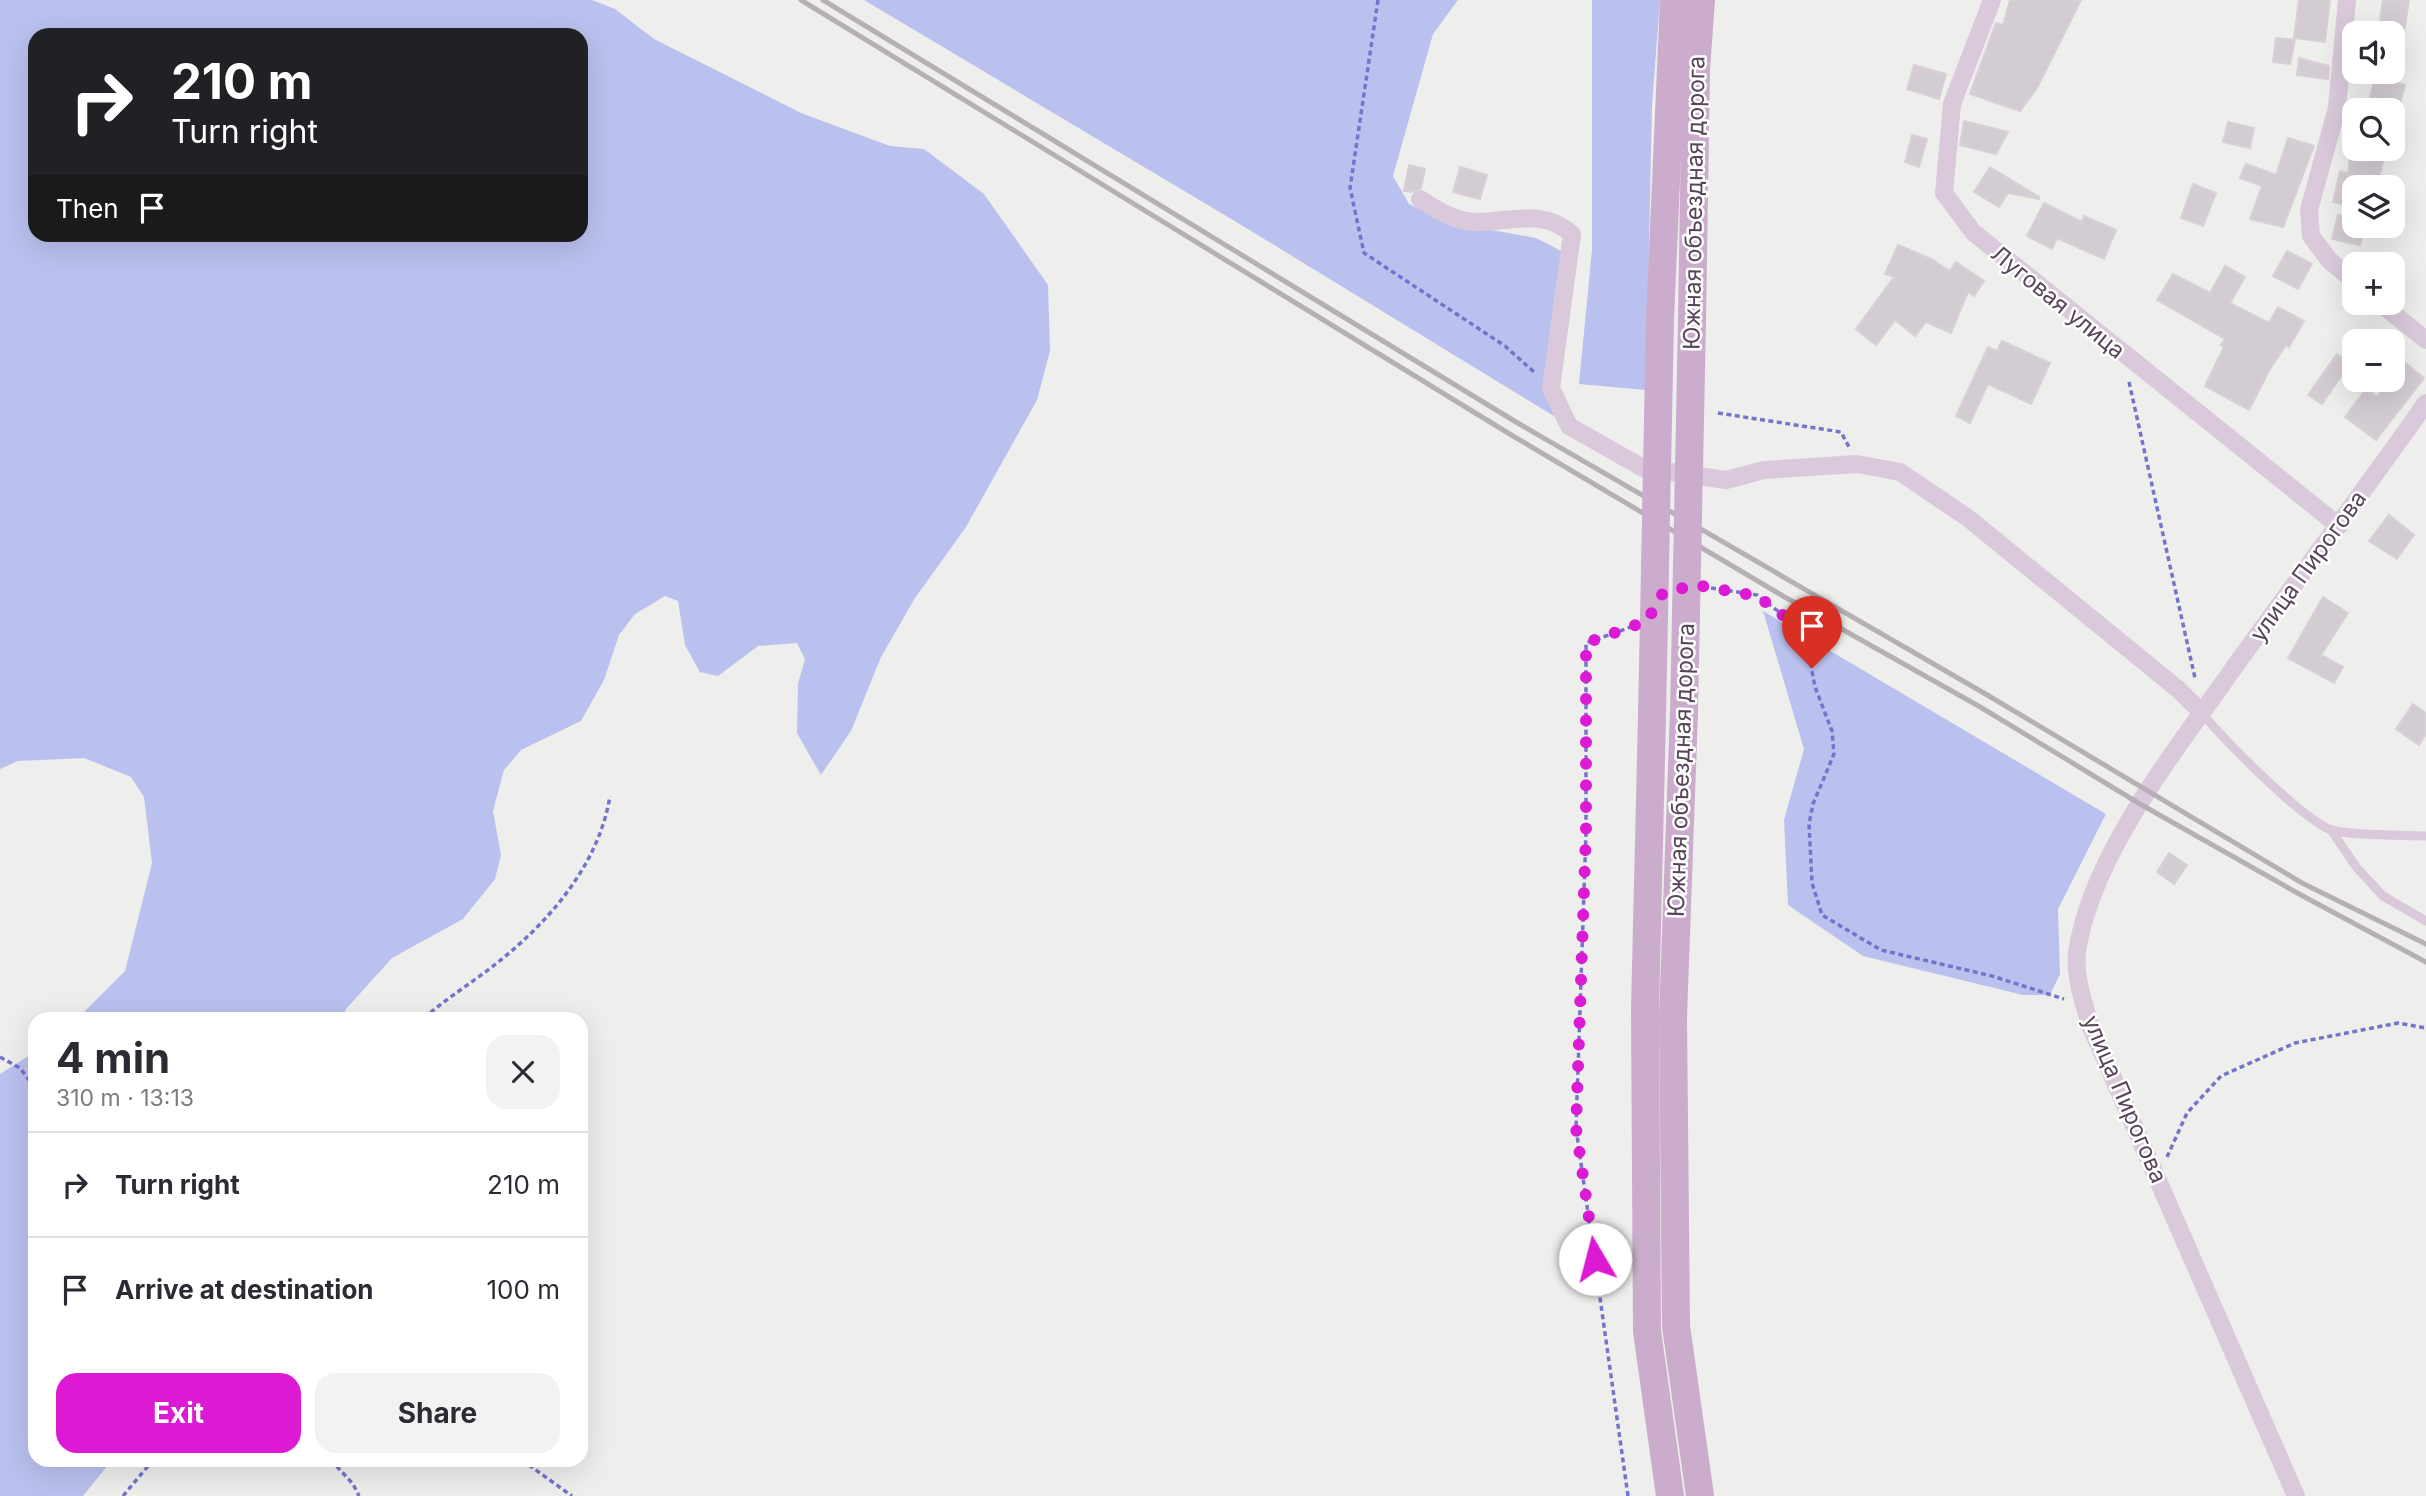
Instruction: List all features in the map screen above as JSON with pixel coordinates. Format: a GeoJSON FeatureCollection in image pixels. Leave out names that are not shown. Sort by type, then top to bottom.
{"type":"FeatureCollection","features":[{"type":"Feature","properties":{"kind":"main road","name":"Южная объездная дорога"},"geometry":{"type":"LineString","coordinates":[[1670,1496],[1647,1331],[1645,1010],[1660,318],[1674,0]]}},
{"type":"Feature","properties":{"kind":"main road","name":"Южная объездная дорога"},"geometry":{"type":"LineString","coordinates":[[1700,1496],[1676,1326],[1674,1017],[1684,712],[1696,69],[1701,0]]}},
{"type":"Feature","properties":{"kind":"street","name":"Луговая улица"},"geometry":{"type":"LineString","coordinates":[[1992,0],[1952,104],[1944,193],[1973,232],[2124,356],[2339,526]]}},
{"type":"Feature","properties":{"kind":"street"},"geometry":{"type":"LineString","coordinates":[[2342,271],[2329,260],[2311,236],[2309,210],[2337,108],[2347,0]]}},
{"type":"Feature","properties":{"kind":"street"},"geometry":{"type":"LineString","coordinates":[[1420,199],[1437,211],[1474,222],[1536,216],[1562,225],[1572,234],[1551,388],[1569,426],[1643,468],[1726,480],[1764,470],[1857,464],[1900,472],[1968,518],[2179,690],[2202,713]]}},
{"type":"Feature","properties":{"kind":"street"},"geometry":{"type":"LineString","coordinates":[[2395,315],[2426,340]]}},
{"type":"Feature","properties":{"kind":"street","name":"улица Пирогова"},"geometry":{"type":"LineString","coordinates":[[2296,1496],[2091,1025],[2081,993],[2077,956],[2084,920],[2104,874],[2162,767],[2426,403]]}},
{"type":"Feature","properties":{"kind":"lane"},"geometry":{"type":"LineString","coordinates":[[2202,713],[2221,736],[2310,816],[2332,830],[2357,867],[2383,896],[2426,921]]}},
{"type":"Feature","properties":{"kind":"lane"},"geometry":{"type":"LineString","coordinates":[[2332,830],[2426,836]]}},
{"type":"Feature","properties":{"kind":"path"},"geometry":{"type":"LineString","coordinates":[[1378,0],[1350,188],[1364,253],[1504,346],[1551,388]]}},
{"type":"Feature","properties":{"kind":"path"},"geometry":{"type":"LineString","coordinates":[[2124,356],[2202,713]]}},
{"type":"Feature","properties":{"kind":"path"},"geometry":{"type":"LineString","coordinates":[[1718,413],[1841,432],[1857,464]]}},
{"type":"Feature","properties":{"kind":"path"},"geometry":{"type":"LineString","coordinates":[[1708,587],[1757,596],[1792,622],[1808,650],[1815,687],[1832,731],[1834,754],[1813,804],[1809,824],[1812,883],[1822,915],[1881,950],[1992,976],[2056,998],[2071,1000],[2081,993]]}},
{"type":"Feature","properties":{"kind":"path"},"geometry":{"type":"LineString","coordinates":[[1628,1496],[1576,1128],[1586,831],[1586,643],[1635,625]]}},
{"type":"Feature","properties":{"kind":"path"},"geometry":{"type":"LineString","coordinates":[[432,1012],[497,963],[541,924],[571,890],[607,814],[610,796]]}},
{"type":"Feature","properties":{"kind":"path"},"geometry":{"type":"LineString","coordinates":[[2154,1166],[2166,1157],[2187,1113],[2221,1076],[2295,1043],[2398,1023],[2426,1028]]}},
{"type":"Feature","properties":{"kind":"path"},"geometry":{"type":"LineString","coordinates":[[0,1057],[19,1068],[28,1079]]}},
{"type":"Feature","properties":{"kind":"path"},"geometry":{"type":"LineString","coordinates":[[123,1496],[147,1467]]}},
{"type":"Feature","properties":{"kind":"path"},"geometry":{"type":"LineString","coordinates":[[337,1467],[353,1484],[359,1496]]}},
{"type":"Feature","properties":{"kind":"path"},"geometry":{"type":"LineString","coordinates":[[532,1467],[572,1496]]}},
{"type":"Feature","properties":{"kind":"shaded area"},"geometry":{"type":"Polygon","coordinates":[[[0,0],[592,0],[615,9],[654,39],[801,113],[890,146],[924,149],[984,194],[1048,285],[1050,351],[1037,400],[966,527],[915,598],[881,657],[851,731],[821,775],[797,733],[798,684],[805,659],[797,643],[758,646],[718,676],[700,672],[685,645],[678,601],[665,596],[635,614],[619,635],[604,680],[581,721],[521,750],[504,770],[493,811],[501,855],[495,879],[463,919],[392,958],[345,1012],[84,1012],[125,971],[152,863],[144,797],[131,777],[84,758],[18,761],[0,769],[0,0]]]}},
{"type":"Feature","properties":{"kind":"shaded area"},"geometry":{"type":"Polygon","coordinates":[[[864,0],[1458,0],[1433,34],[1393,176],[1409,204],[1443,221],[1536,238],[1567,254],[1551,351],[1554,416],[1238,223],[864,0]]]}},
{"type":"Feature","properties":{"kind":"shaded area"},"geometry":{"type":"Polygon","coordinates":[[[1592,0],[1660,0],[1652,106],[1646,390],[1579,384],[1592,250],[1592,0]]]}},
{"type":"Feature","properties":{"kind":"shaded area"},"geometry":{"type":"Polygon","coordinates":[[[1763,611],[2106,814],[2058,909],[2060,974],[2050,995],[2023,995],[1863,956],[1788,905],[1784,820],[1804,749],[1763,611]]]}},
{"type":"Feature","properties":{"kind":"shaded area"},"geometry":{"type":"Polygon","coordinates":[[[28,1056],[28,1467],[106,1467],[83,1496],[0,1496],[0,1074],[28,1056]]]}},
{"type":"Feature","properties":{"kind":"building"},"geometry":{"type":"Polygon","coordinates":[[[2010,0],[2081,0],[2037,88],[2020,111],[1970,94],[1996,23],[2003,25],[2010,0]]]}},
{"type":"Feature","properties":{"kind":"building"},"geometry":{"type":"Polygon","coordinates":[[[2299,0],[2330,0],[2325,42],[2294,38],[2299,0]]]}},
{"type":"Feature","properties":{"kind":"building"},"geometry":{"type":"Polygon","coordinates":[[[2383,0],[2409,0],[2405,26],[2405,21],[2380,21],[2383,0]]]}},
{"type":"Feature","properties":{"kind":"building"},"geometry":{"type":"Polygon","coordinates":[[[2276,38],[2295,40],[2290,64],[2273,62],[2276,38]]]}},
{"type":"Feature","properties":{"kind":"building"},"geometry":{"type":"Polygon","coordinates":[[[2299,58],[2329,66],[2328,79],[2297,75],[2299,58]]]}},
{"type":"Feature","properties":{"kind":"building"},"geometry":{"type":"Polygon","coordinates":[[[1914,65],[1946,74],[1939,99],[1907,89],[1914,65]]]}},
{"type":"Feature","properties":{"kind":"building"},"geometry":{"type":"Polygon","coordinates":[[[2373,84],[2405,85],[2401,98],[2370,98],[2373,84]]]}},
{"type":"Feature","properties":{"kind":"building"},"geometry":{"type":"Polygon","coordinates":[[[1964,121],[2008,132],[1996,154],[1960,145],[1964,121]]]}},
{"type":"Feature","properties":{"kind":"building"},"geometry":{"type":"Polygon","coordinates":[[[2228,122],[2254,128],[2250,148],[2223,142],[2228,122]]]}},
{"type":"Feature","properties":{"kind":"building"},"geometry":{"type":"Polygon","coordinates":[[[1912,135],[1927,139],[1919,167],[1905,162],[1912,135]]]}},
{"type":"Feature","properties":{"kind":"building"},"geometry":{"type":"Polygon","coordinates":[[[2288,138],[2314,146],[2283,227],[2250,219],[2262,186],[2240,178],[2246,164],[2276,175],[2288,138]]]}},
{"type":"Feature","properties":{"kind":"building"},"geometry":{"type":"Polygon","coordinates":[[[2350,161],[2383,161],[2380,175],[2342,175],[2342,204],[2333,202],[2340,171],[2348,173],[2350,161]]]}},
{"type":"Feature","properties":{"kind":"building"},"geometry":{"type":"Polygon","coordinates":[[[1409,165],[1425,169],[1421,188],[1411,192],[1404,191],[1409,165]]]}},
{"type":"Feature","properties":{"kind":"building"},"geometry":{"type":"Polygon","coordinates":[[[1460,167],[1487,175],[1480,199],[1453,192],[1460,167]]]}},
{"type":"Feature","properties":{"kind":"building"},"geometry":{"type":"Polygon","coordinates":[[[1990,167],[2039,199],[2008,193],[1999,207],[1974,192],[1990,167]]]}},
{"type":"Feature","properties":{"kind":"building"},"geometry":{"type":"Polygon","coordinates":[[[2193,184],[2216,193],[2203,226],[2181,218],[2193,184]]]}},
{"type":"Feature","properties":{"kind":"building"},"geometry":{"type":"Polygon","coordinates":[[[2044,203],[2082,222],[2084,216],[2116,230],[2104,259],[2057,238],[2052,249],[2027,236],[2044,203]]]}},
{"type":"Feature","properties":{"kind":"building"},"geometry":{"type":"Polygon","coordinates":[[[2338,215],[2342,216],[2342,238],[2362,238],[2360,245],[2332,239],[2338,215]]]}},
{"type":"Feature","properties":{"kind":"building"},"geometry":{"type":"Polygon","coordinates":[[[1898,245],[1931,259],[1950,271],[1956,262],[1984,281],[1974,296],[1968,292],[1951,333],[1926,322],[1915,336],[1895,320],[1876,345],[1856,329],[1894,277],[1885,274],[1898,245]]]}},
{"type":"Feature","properties":{"kind":"building"},"geometry":{"type":"Polygon","coordinates":[[[2287,251],[2312,264],[2298,289],[2273,276],[2287,251]]]}},
{"type":"Feature","properties":{"kind":"building"},"geometry":{"type":"Polygon","coordinates":[[[2225,266],[2245,277],[2230,303],[2269,323],[2278,307],[2304,321],[2289,347],[2286,345],[2270,369],[2249,410],[2205,386],[2224,347],[2221,345],[2225,339],[2157,300],[2173,274],[2210,293],[2225,266]]]}},
{"type":"Feature","properties":{"kind":"building"},"geometry":{"type":"Polygon","coordinates":[[[2002,341],[2050,363],[2031,404],[1988,384],[1970,423],[1956,416],[1988,347],[1997,351],[2002,341]]]}},
{"type":"Feature","properties":{"kind":"building"},"geometry":{"type":"Polygon","coordinates":[[[2337,354],[2342,357],[2342,375],[2322,404],[2308,395],[2337,354]]]}},
{"type":"Feature","properties":{"kind":"building"},"geometry":{"type":"Polygon","coordinates":[[[2405,363],[2424,378],[2376,440],[2345,417],[2364,392],[2370,392],[2377,397],[2381,392],[2405,392],[2405,363]]]}},
{"type":"Feature","properties":{"kind":"building"},"geometry":{"type":"Polygon","coordinates":[[[2389,515],[2414,535],[2397,559],[2369,541],[2389,515]]]}},
{"type":"Feature","properties":{"kind":"building"},"geometry":{"type":"Polygon","coordinates":[[[2323,597],[2348,613],[2321,655],[2343,667],[2334,683],[2288,658],[2323,597]]]}},
{"type":"Feature","properties":{"kind":"building"},"geometry":{"type":"Polygon","coordinates":[[[2413,704],[2426,713],[2426,734],[2419,745],[2396,729],[2413,704]]]}},
{"type":"Feature","properties":{"kind":"building"},"geometry":{"type":"Polygon","coordinates":[[[2169,853],[2187,865],[2174,884],[2157,872],[2169,853]]]}},
{"type":"Feature","properties":{"kind":"railway"},"geometry":{"type":"LineString","coordinates":[[801,0],[1508,433],[1783,596],[1982,708],[2140,804],[2426,962]]}},
{"type":"Feature","properties":{"kind":"railway"},"geometry":{"type":"LineString","coordinates":[[823,0],[1516,422],[1989,696],[2302,883],[2426,944]]}},
{"type":"Feature","properties":{"kind":"route"},"geometry":{"type":"LineString","coordinates":[[1595,1259],[1576,1128],[1586,831],[1586,643],[1647,621],[1663,593],[1696,585],[1757,596],[1792,622],[1808,650],[1812,668]]}}]}
